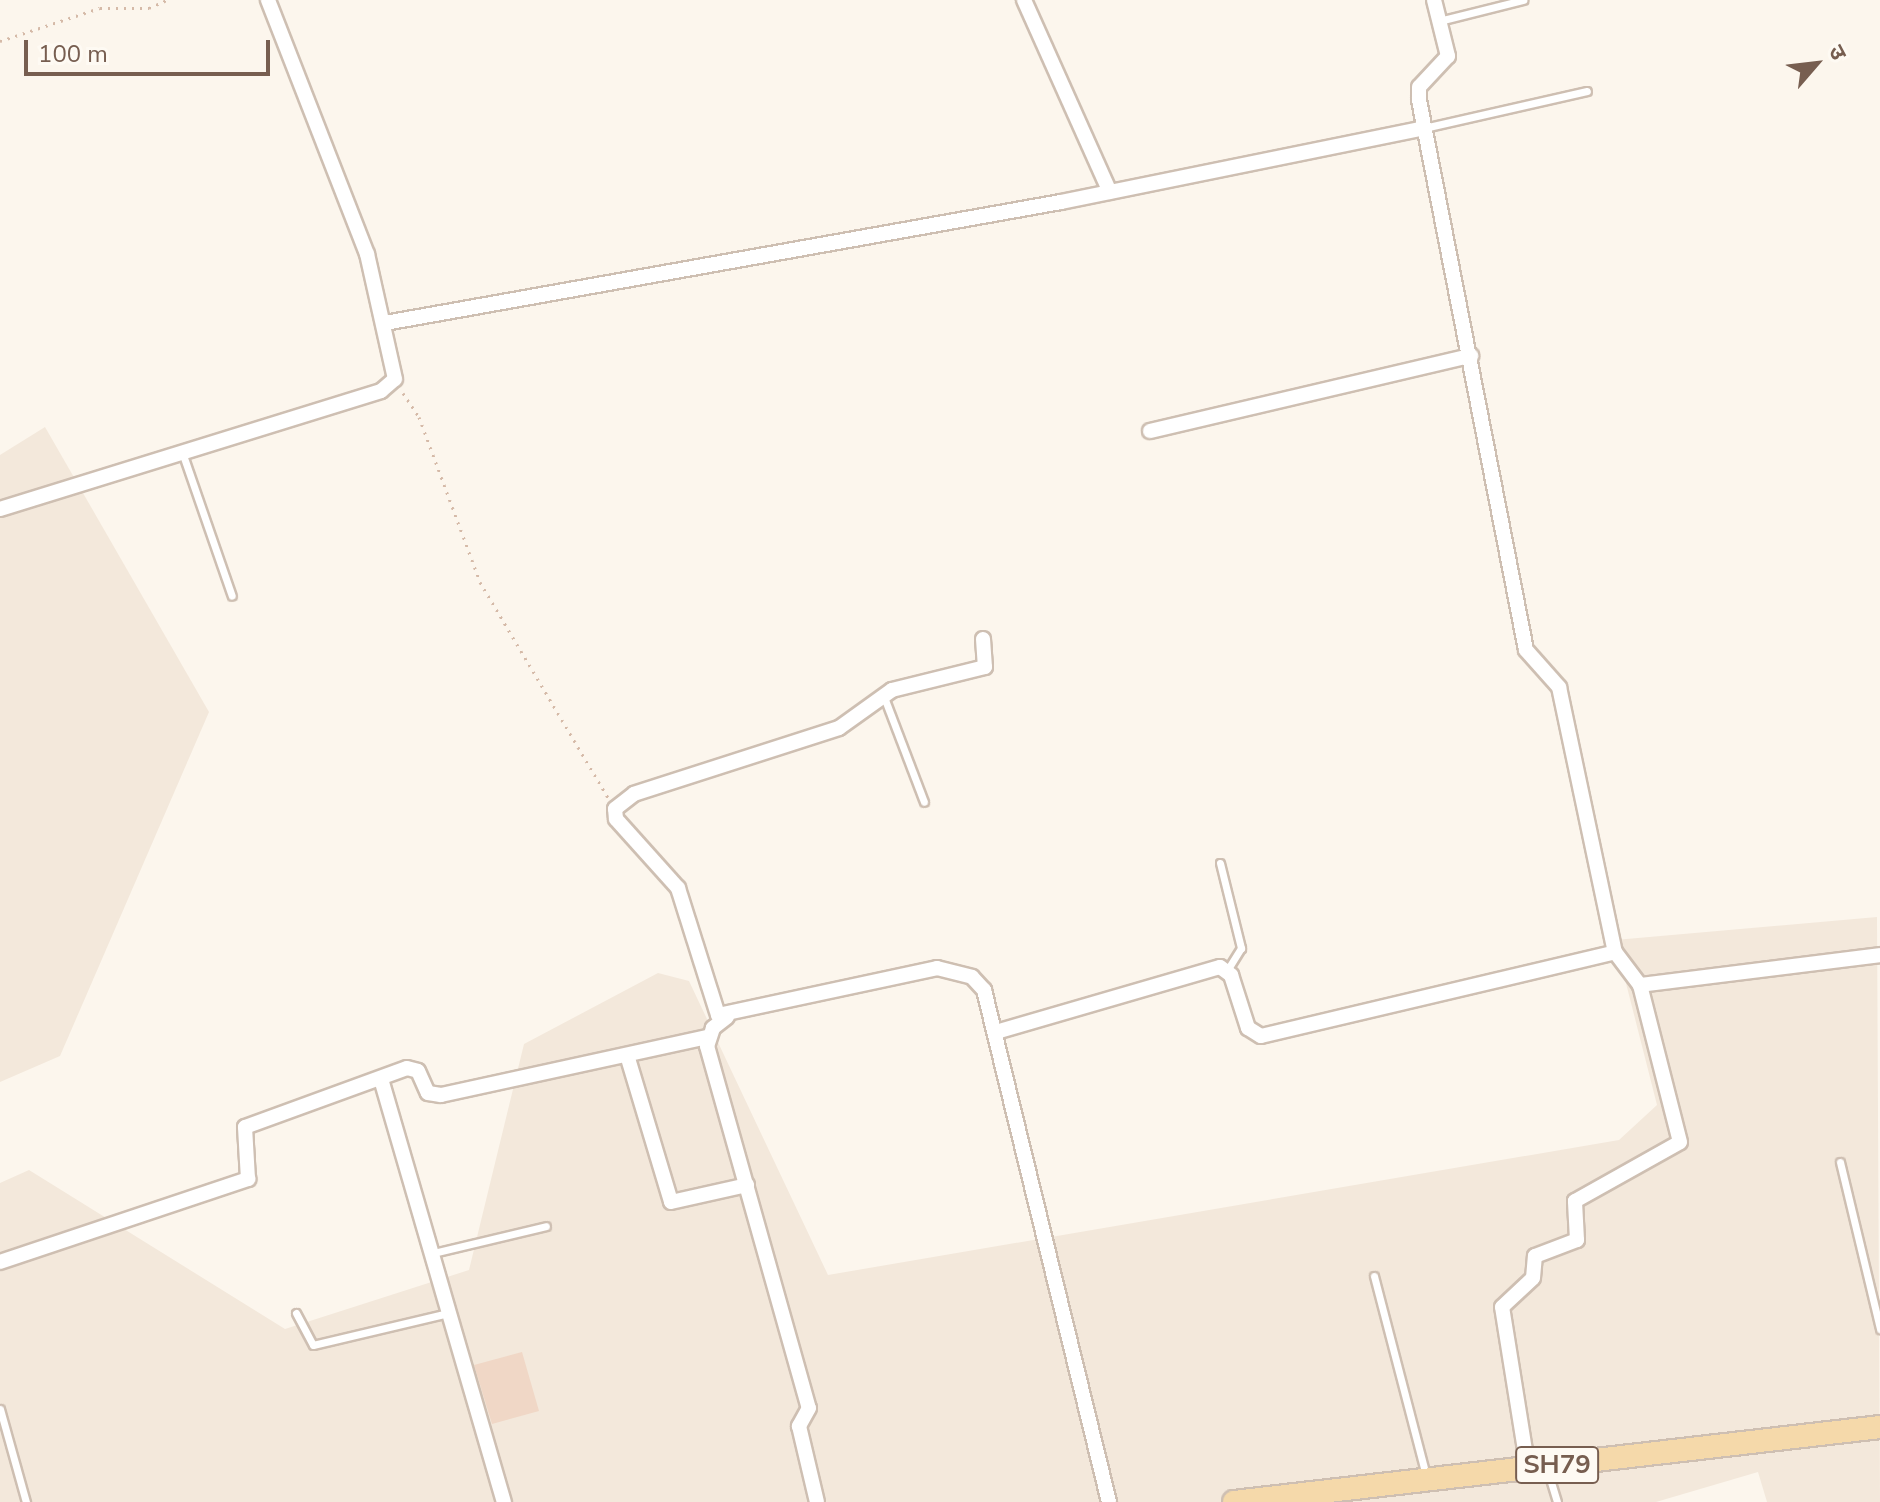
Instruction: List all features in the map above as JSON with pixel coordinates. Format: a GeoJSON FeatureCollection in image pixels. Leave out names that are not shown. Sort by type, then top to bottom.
{"type":"FeatureCollection","features":[{"type":"Feature","properties":{"kind":"main road","name":"SH79"},"geometry":{"type":"LineString","coordinates":[[1234,1502],[1880,1427]]}},
{"type":"Feature","properties":{"kind":"street"},"geometry":{"type":"LineString","coordinates":[[0,509],[388,387],[397,367],[367,254],[268,0]]}},
{"type":"Feature","properties":{"kind":"street"},"geometry":{"type":"LineString","coordinates":[[1024,0],[1110,192]]}},
{"type":"Feature","properties":{"kind":"street"},"geometry":{"type":"LineString","coordinates":[[1434,0],[1448,56],[1419,87],[1424,128],[1471,356],[1526,650],[1559,687],[1615,952],[1640,985],[1680,1142],[1575,1201],[1577,1240],[1535,1256],[1533,1278],[1502,1307],[1537,1468]]}},
{"type":"Feature","properties":{"kind":"street"},"geometry":{"type":"LineString","coordinates":[[385,323],[1110,192],[1424,128]]}},
{"type":"Feature","properties":{"kind":"street"},"geometry":{"type":"LineString","coordinates":[[1150,431],[1471,356]]}},
{"type":"Feature","properties":{"kind":"street"},"geometry":{"type":"LineString","coordinates":[[727,1017],[713,1010],[674,880],[623,831],[615,809],[634,794],[839,728],[884,697],[985,667],[983,639]]}},
{"type":"Feature","properties":{"kind":"street"},"geometry":{"type":"LineString","coordinates":[[996,1032],[1227,970],[1248,1028],[1261,1036],[1615,952]]}},
{"type":"Feature","properties":{"kind":"street"},"geometry":{"type":"LineString","coordinates":[[1640,985],[1880,955]]}},
{"type":"Feature","properties":{"kind":"street"},"geometry":{"type":"LineString","coordinates":[[0,1262],[248,1179],[245,1127],[414,1068],[428,1093],[441,1095],[708,1037],[727,1017],[937,968],[972,977],[984,990],[1109,1502]]}},
{"type":"Feature","properties":{"kind":"street"},"geometry":{"type":"LineString","coordinates":[[708,1037],[809,1408],[799,1426],[817,1502]]}},
{"type":"Feature","properties":{"kind":"street"},"geometry":{"type":"LineString","coordinates":[[627,1055],[671,1202],[747,1185]]}},
{"type":"Feature","properties":{"kind":"street"},"geometry":{"type":"LineString","coordinates":[[381,1079],[504,1502]]}},
{"type":"Feature","properties":{"kind":"lane"},"geometry":{"type":"LineString","coordinates":[[1439,21],[1523,0]]}},
{"type":"Feature","properties":{"kind":"lane"},"geometry":{"type":"LineString","coordinates":[[1424,128],[1587,91]]}},
{"type":"Feature","properties":{"kind":"lane"},"geometry":{"type":"LineString","coordinates":[[182,452],[232,596]]}},
{"type":"Feature","properties":{"kind":"lane"},"geometry":{"type":"LineString","coordinates":[[884,697],[924,802]]}},
{"type":"Feature","properties":{"kind":"lane"},"geometry":{"type":"LineString","coordinates":[[1220,863],[1241,948],[1227,970]]}},
{"type":"Feature","properties":{"kind":"lane"},"geometry":{"type":"LineString","coordinates":[[1840,1162],[1880,1329]]}},
{"type":"Feature","properties":{"kind":"lane"},"geometry":{"type":"LineString","coordinates":[[433,1253],[546,1226]]}},
{"type":"Feature","properties":{"kind":"lane"},"geometry":{"type":"LineString","coordinates":[[1374,1276],[1428,1480]]}},
{"type":"Feature","properties":{"kind":"lane"},"geometry":{"type":"LineString","coordinates":[[296,1313],[313,1345],[448,1313]]}},
{"type":"Feature","properties":{"kind":"lane"},"geometry":{"type":"LineString","coordinates":[[0,1409],[26,1502]]}},
{"type":"Feature","properties":{"kind":"lane"},"geometry":{"type":"LineString","coordinates":[[1537,1468],[1557,1502]]}},
{"type":"Feature","properties":{"kind":"path"},"geometry":{"type":"LineString","coordinates":[[0,41],[100,8],[149,8],[167,0]]}},
{"type":"Feature","properties":{"kind":"path"},"geometry":{"type":"LineString","coordinates":[[388,387],[402,392],[419,417],[480,582],[615,809]]}},
{"type":"Feature","properties":{"kind":"shaded area"},"geometry":{"type":"Polygon","coordinates":[[[45,427],[209,712],[60,1056],[0,1082],[0,455],[45,427]]]}},
{"type":"Feature","properties":{"kind":"shaded area"},"geometry":{"type":"Polygon","coordinates":[[[1877,917],[1880,1502],[1767,1502],[1758,1472],[1656,1502],[0,1502],[0,1183],[29,1170],[285,1329],[469,1270],[524,1044],[658,973],[689,981],[828,1275],[1619,1140],[1657,1105],[1615,940],[1877,917]]]}},
{"type":"Feature","properties":{"kind":"building"},"geometry":{"type":"Polygon","coordinates":[[[522,1352],[539,1411],[492,1424],[474,1365],[522,1352]]]}}]}
